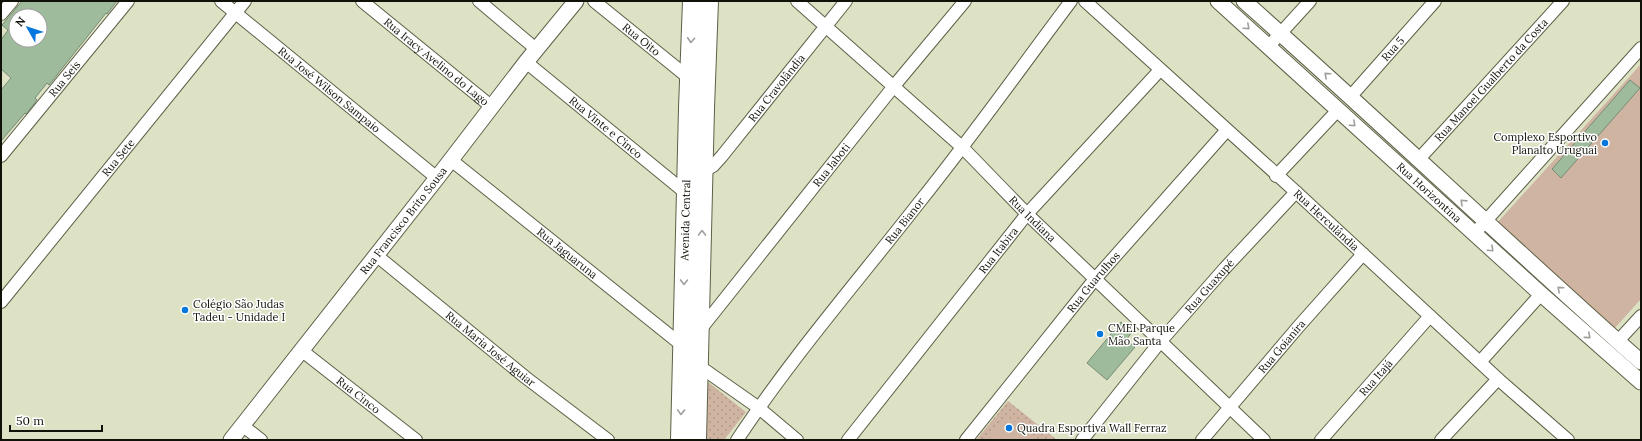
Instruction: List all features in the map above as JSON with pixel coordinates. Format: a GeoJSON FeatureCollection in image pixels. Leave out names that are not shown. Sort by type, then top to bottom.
{"type":"FeatureCollection","features":[{"type":"Feature","properties":{"kind":"main road","name":"Avenida Central"},"geometry":{"type":"LineString","coordinates":[[692,1],[689,78],[696,108],[704,171],[697,440]]}},
{"type":"Feature","properties":{"kind":"main road","name":"Avenida Central"},"geometry":{"type":"LineString","coordinates":[[680,440],[686,193],[709,1]]}},
{"type":"Feature","properties":{"kind":"street"},"geometry":{"type":"LineString","coordinates":[[1,14],[12,1]]}},
{"type":"Feature","properties":{"kind":"street","name":"Rua Seis"},"geometry":{"type":"LineString","coordinates":[[1,156],[128,1]]}},
{"type":"Feature","properties":{"kind":"street","name":"Rua José Wilson Sampaio"},"geometry":{"type":"LineString","coordinates":[[221,1],[437,178]]}},
{"type":"Feature","properties":{"kind":"street","name":"Rua Sete"},"geometry":{"type":"LineString","coordinates":[[1,302],[245,1]]}},
{"type":"Feature","properties":{"kind":"street","name":"Rua Iracy Avelino do Lago"},"geometry":{"type":"LineString","coordinates":[[362,1],[492,107]]}},
{"type":"Feature","properties":{"kind":"street"},"geometry":{"type":"LineString","coordinates":[[479,1],[536,49]]}},
{"type":"Feature","properties":{"kind":"street","name":"Rua Francisco Brito Sousa"},"geometry":{"type":"LineString","coordinates":[[231,440],[437,178],[536,49],[576,1]]}},
{"type":"Feature","properties":{"kind":"street","name":"Rua Oito"},"geometry":{"type":"LineString","coordinates":[[594,1],[689,78]]}},
{"type":"Feature","properties":{"kind":"street","name":"Rua Indiana"},"geometry":{"type":"LineString","coordinates":[[797,1],[963,148],[1027,214],[1264,440]]}},
{"type":"Feature","properties":{"kind":"street","name":"Rua Cravolândia"},"geometry":{"type":"LineString","coordinates":[[704,171],[713,166],[722,156],[846,1]]}},
{"type":"Feature","properties":{"kind":"street","name":"Rua Jaboti"},"geometry":{"type":"LineString","coordinates":[[700,330],[894,86],[965,1]]}},
{"type":"Feature","properties":{"kind":"street","name":"Rua Bianor"},"geometry":{"type":"LineString","coordinates":[[737,440],[812,337],[963,148],[1071,1]]}},
{"type":"Feature","properties":{"kind":"street","name":"Rua Herculândia"},"geometry":{"type":"LineString","coordinates":[[1085,1],[1276,176],[1296,192],[1498,379],[1568,440]]}},
{"type":"Feature","properties":{"kind":"street","name":"Rua Horizontina"},"geometry":{"type":"LineString","coordinates":[[1218,1],[1474,234],[1641,382]]}},
{"type":"Feature","properties":{"kind":"street","name":"Rua Horizontina"},"geometry":{"type":"LineString","coordinates":[[1244,1],[1350,96],[1484,222],[1641,362]]}},
{"type":"Feature","properties":{"kind":"street"},"geometry":{"type":"LineString","coordinates":[[1268,47],[1310,1]]}},
{"type":"Feature","properties":{"kind":"street","name":"Rua 5"},"geometry":{"type":"LineString","coordinates":[[1350,96],[1436,1]]}},
{"type":"Feature","properties":{"kind":"street","name":"Rua Manoel Gualberto da Costa"},"geometry":{"type":"LineString","coordinates":[[1419,160],[1563,1]]}},
{"type":"Feature","properties":{"kind":"street"},"geometry":{"type":"LineString","coordinates":[[1474,234],[1641,48]]}},
{"type":"Feature","properties":{"kind":"street","name":"Rua Vinte e Cinco"},"geometry":{"type":"LineString","coordinates":[[526,62],[686,193]]}},
{"type":"Feature","properties":{"kind":"street","name":"Rua Itabira"},"geometry":{"type":"LineString","coordinates":[[848,440],[1027,214],[1160,70]]}},
{"type":"Feature","properties":{"kind":"street"},"geometry":{"type":"LineString","coordinates":[[1276,176],[1338,110]]}},
{"type":"Feature","properties":{"kind":"street","name":"Rua Guarulhos"},"geometry":{"type":"LineString","coordinates":[[966,440],[1096,279],[1227,130]]}},
{"type":"Feature","properties":{"kind":"street","name":"Rua Jaguaruna"},"geometry":{"type":"LineString","coordinates":[[451,160],[683,346]]}},
{"type":"Feature","properties":{"kind":"street","name":"Rua Guaxupé"},"geometry":{"type":"LineString","coordinates":[[1082,440],[1160,342],[1225,268],[1296,192]]}},
{"type":"Feature","properties":{"kind":"street","name":"Rua Goianira"},"geometry":{"type":"LineString","coordinates":[[1202,440],[1363,254]]}},
{"type":"Feature","properties":{"kind":"street","name":"Rua Maria José Aguiar"},"geometry":{"type":"LineString","coordinates":[[376,255],[525,377],[608,440]]}},
{"type":"Feature","properties":{"kind":"street"},"geometry":{"type":"LineString","coordinates":[[1480,362],[1541,294]]}},
{"type":"Feature","properties":{"kind":"street","name":"Rua Itajá"},"geometry":{"type":"LineString","coordinates":[[1321,440],[1430,316]]}},
{"type":"Feature","properties":{"kind":"street"},"geometry":{"type":"LineString","coordinates":[[1618,341],[1641,316]]}},
{"type":"Feature","properties":{"kind":"street","name":"Rua Cinco"},"geometry":{"type":"LineString","coordinates":[[301,350],[416,440]]}},
{"type":"Feature","properties":{"kind":"street"},"geometry":{"type":"LineString","coordinates":[[699,366],[759,408],[797,440]]}},
{"type":"Feature","properties":{"kind":"street"},"geometry":{"type":"LineString","coordinates":[[1442,440],[1498,379]]}},
{"type":"Feature","properties":{"kind":"street"},"geometry":{"type":"LineString","coordinates":[[242,425],[261,440]]}},
{"type":"Feature","properties":{"kind":"shaded area","name":"Complexo Esportivo Planalto Uruguai"},"geometry":{"type":"Polygon","coordinates":[[[1641,64],[1641,299],[1614,329],[1497,223],[1641,64]]]}},
{"type":"Feature","properties":{"kind":"shaded area"},"geometry":{"type":"Polygon","coordinates":[[[704,379],[746,412],[724,440],[702,440],[704,379]]]}},
{"type":"Feature","properties":{"kind":"shaded area"},"geometry":{"type":"Polygon","coordinates":[[[1008,401],[1057,440],[976,440],[1008,401]]]}},
{"type":"Feature","properties":{"kind":"shaded area","name":"Quadra Esportiva Wall Ferraz"},"geometry":{"type":"Polygon","coordinates":[[[1007,416],[1036,440],[988,440],[1007,416]]]}},
{"type":"Feature","properties":{"kind":"building"},"geometry":{"type":"Polygon","coordinates":[[[22,1],[117,1],[49,85],[47,83],[35,98],[37,100],[26,114],[25,113],[1,141],[1,90],[11,78],[1,69],[1,40],[8,30],[8,48],[48,48],[48,8],[16,8],[22,1]]]}},
{"type":"Feature","properties":{"kind":"building"},"geometry":{"type":"Polygon","coordinates":[[[8,18],[8,30],[2,25],[8,18]]]}},
{"type":"Feature","properties":{"kind":"building"},"geometry":{"type":"Polygon","coordinates":[[[1630,80],[1640,88],[1561,178],[1552,169],[1630,80]]]}},
{"type":"Feature","properties":{"kind":"building"},"geometry":{"type":"Polygon","coordinates":[[[1121,322],[1132,332],[1126,340],[1135,347],[1107,380],[1087,363],[1121,322]]]}},
{"type":"Feature","properties":{"kind":"place","name":"Complexo Esportivo Planalto Uruguai"},"geometry":{"type":"Point","coordinates":[1605,143]}},
{"type":"Feature","properties":{"kind":"place","name":"Colégio São Judas Tadeu - Unidade I"},"geometry":{"type":"Point","coordinates":[185,310]}},
{"type":"Feature","properties":{"kind":"place","name":"CMEI Parque Mão Santa"},"geometry":{"type":"Point","coordinates":[1100,334]}},
{"type":"Feature","properties":{"kind":"place","name":"Quadra Esportiva Wall Ferraz"},"geometry":{"type":"Point","coordinates":[1009,428]}}]}
